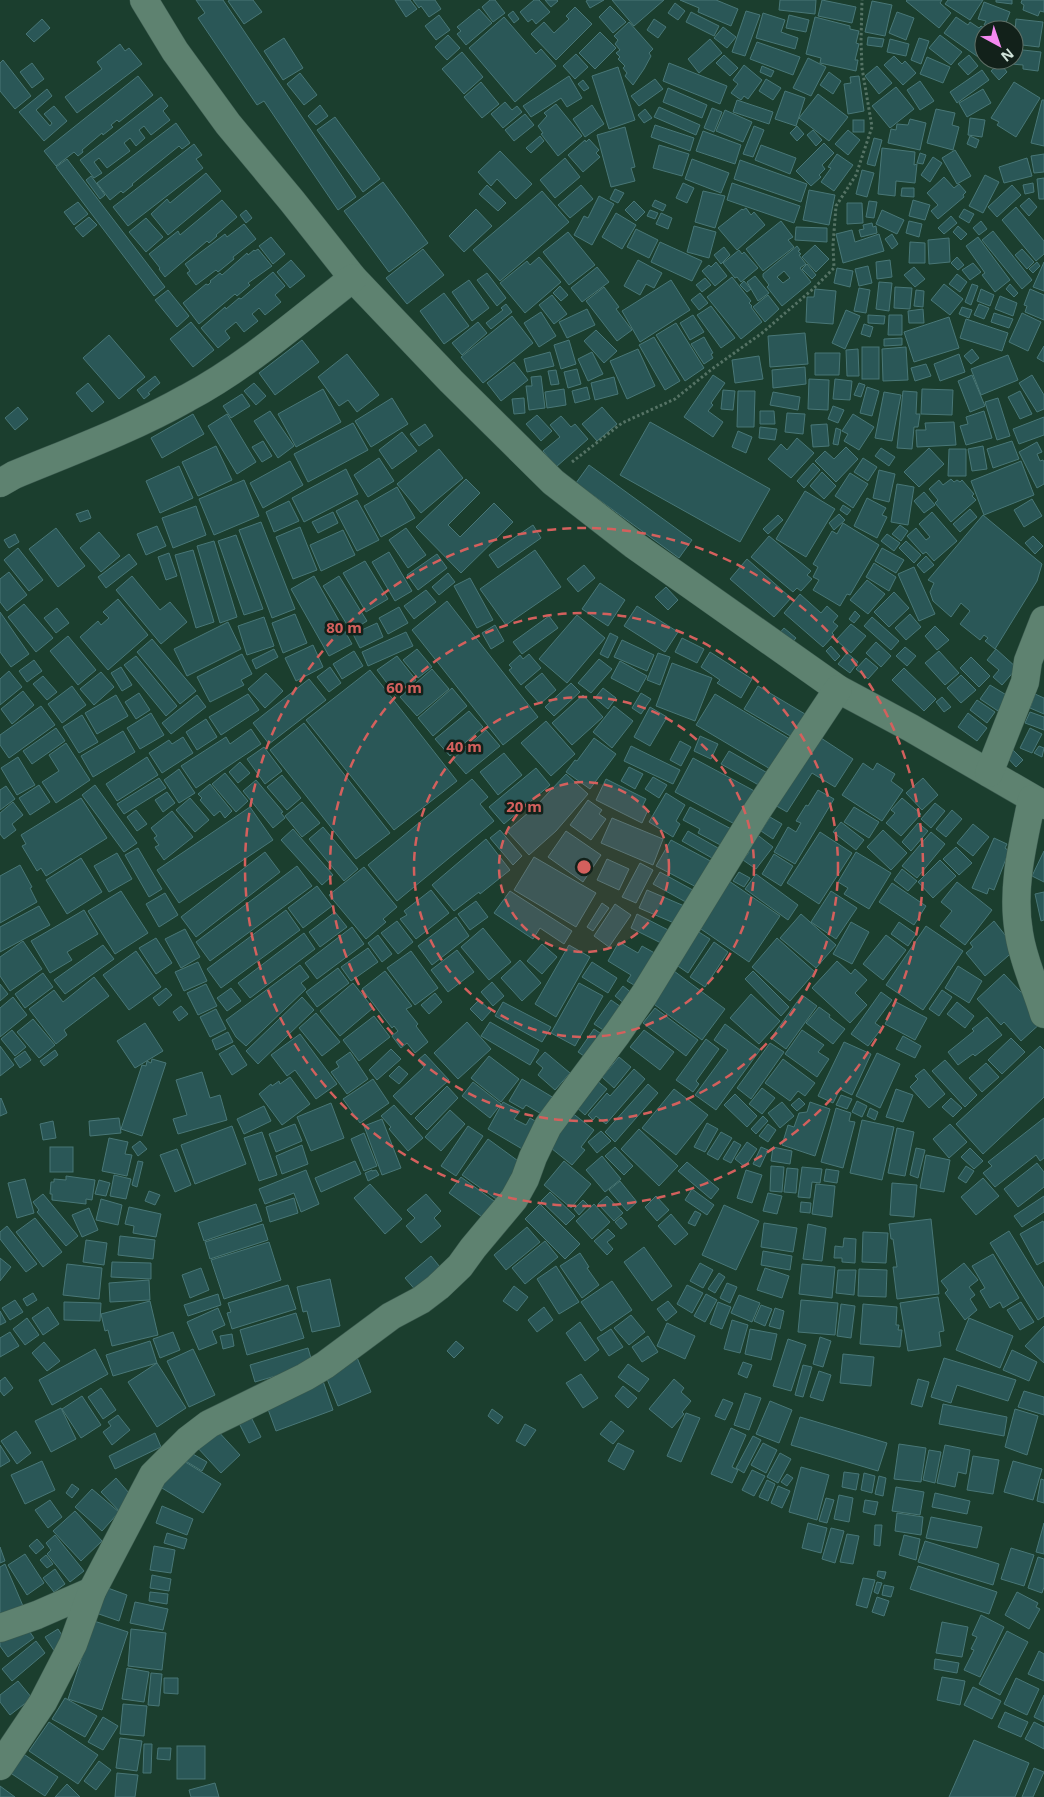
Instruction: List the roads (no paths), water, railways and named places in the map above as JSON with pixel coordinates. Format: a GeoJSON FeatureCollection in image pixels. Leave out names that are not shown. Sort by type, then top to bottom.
{"type":"FeatureCollection","features":[{"type":"Feature","properties":{"kind":"street"},"geometry":{"type":"LineString","coordinates":[[144,0],[175,51],[228,124],[353,278],[451,381],[553,482],[634,545],[838,688],[1038,802],[1018,866],[1018,932],[1044,1014]]}},
{"type":"Feature","properties":{"kind":"street"},"geometry":{"type":"LineString","coordinates":[[0,483],[14,475],[123,430],[188,398],[238,367],[353,278]]}},
{"type":"Feature","properties":{"kind":"street"},"geometry":{"type":"LineString","coordinates":[[989,773],[1025,682],[1028,661],[1044,620]]}},
{"type":"Feature","properties":{"kind":"street"},"geometry":{"type":"LineString","coordinates":[[0,1766],[43,1702],[73,1644],[92,1592],[153,1474],[188,1440],[209,1424],[305,1377],[325,1365],[391,1316],[427,1295],[460,1266],[514,1199],[526,1179],[533,1157],[548,1126],[644,995],[757,811],[838,688]]}},
{"type":"Feature","properties":{"kind":"street"},"geometry":{"type":"LineString","coordinates":[[0,1628],[92,1592]]}}]}
